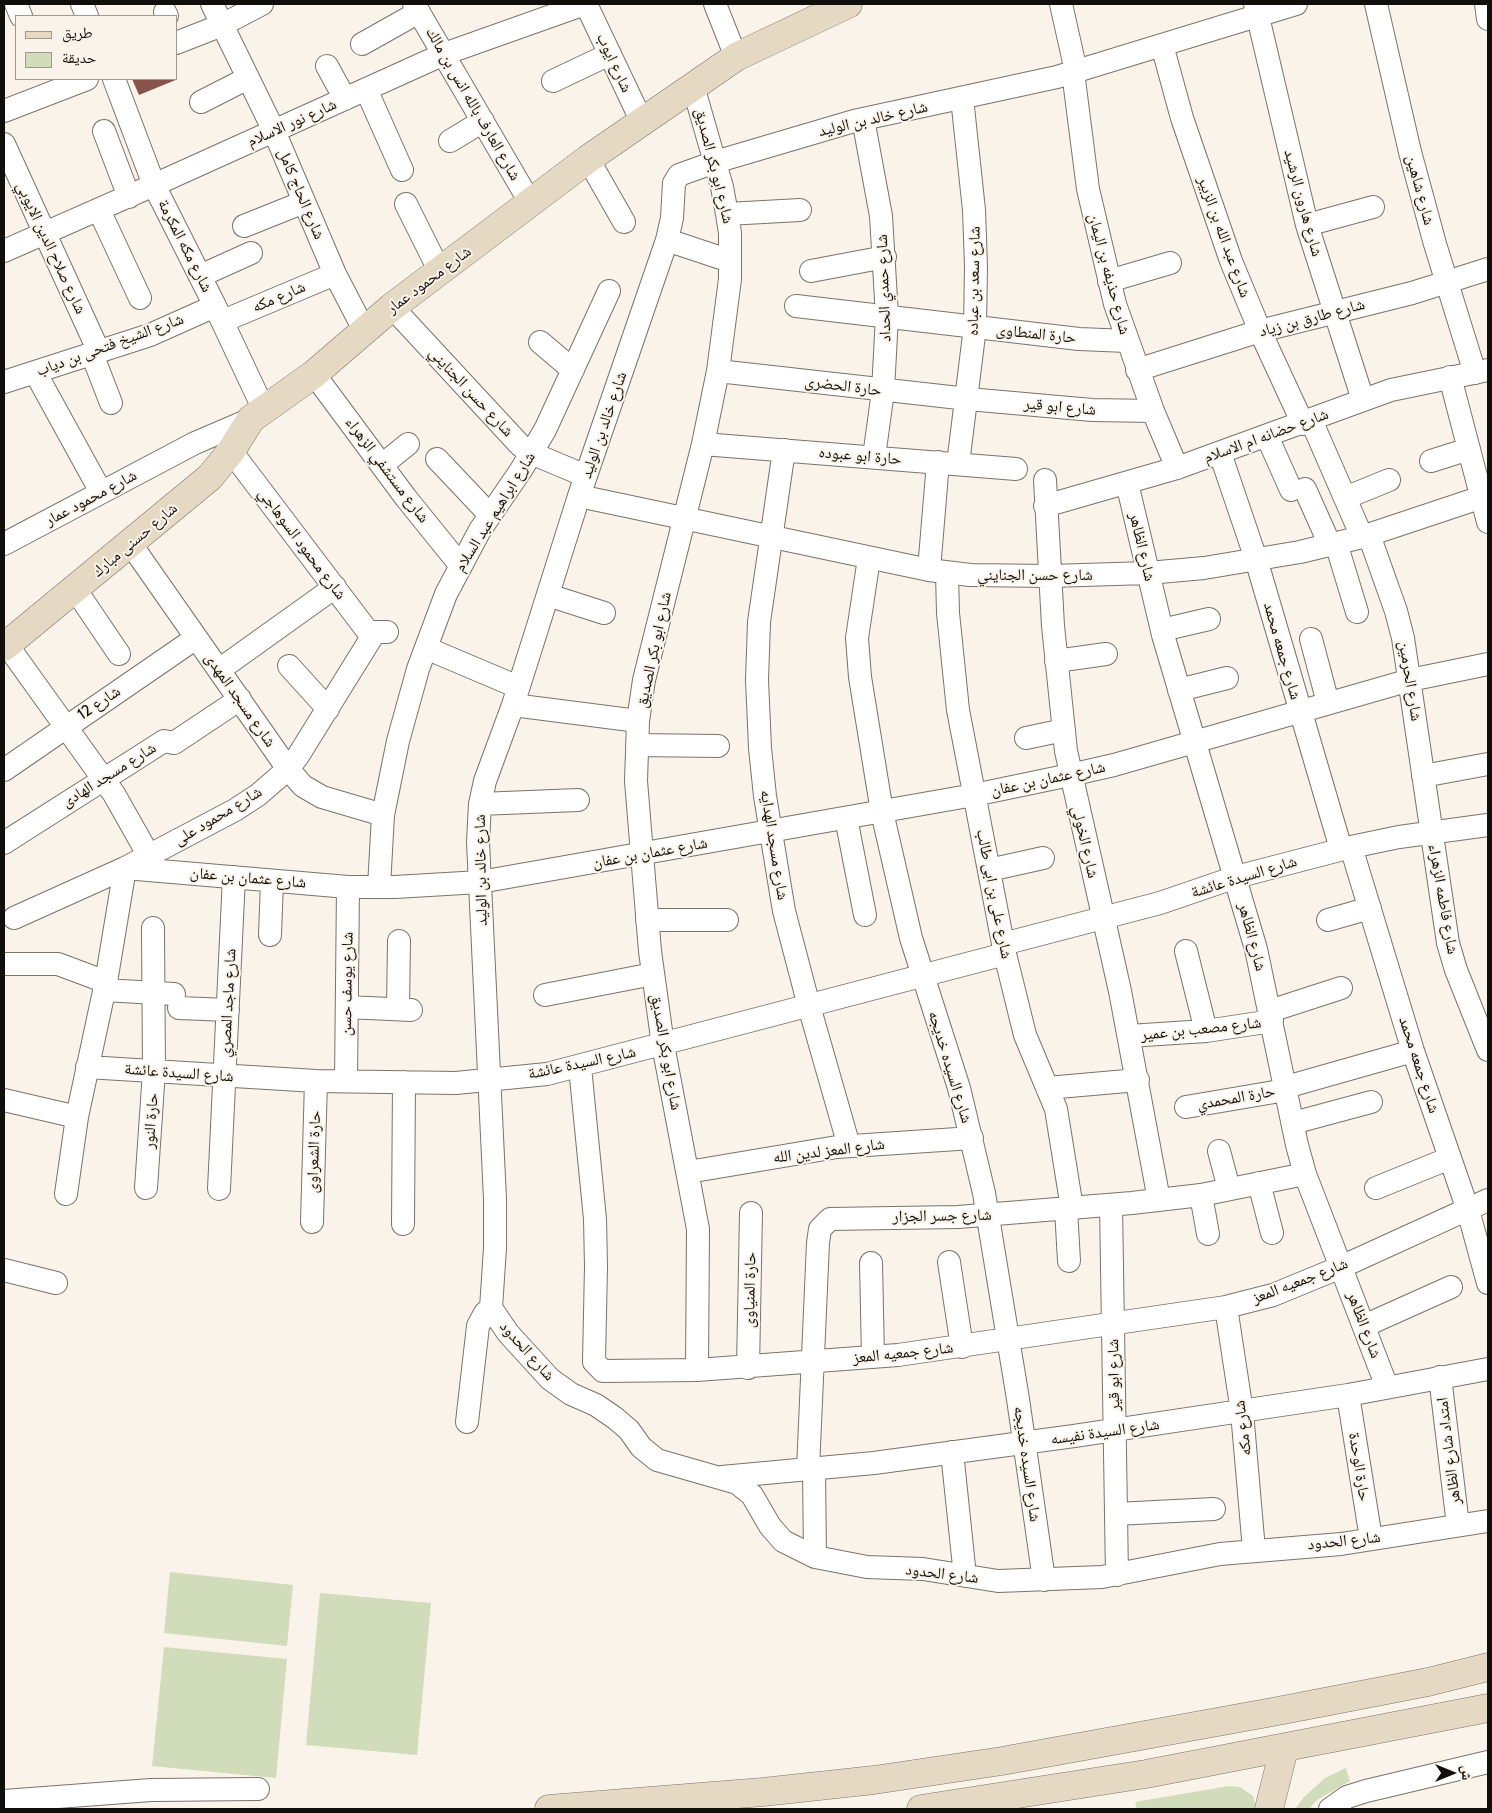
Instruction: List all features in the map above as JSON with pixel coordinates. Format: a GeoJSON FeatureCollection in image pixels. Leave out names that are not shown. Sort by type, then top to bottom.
{"type":"FeatureCollection","features":[{"type":"Feature","properties":{"kind":"street","name":"شارع الحاج كامل"},"geometry":{"type":"LineString","coordinates":[[212,4],[274,131],[335,274],[364,330]]}},
{"type":"Feature","properties":{"kind":"street"},"geometry":{"type":"LineString","coordinates":[[178,42],[222,25],[262,4]]}},
{"type":"Feature","properties":{"kind":"street","name":"شارع نور الاسلام"},"geometry":{"type":"LineString","coordinates":[[4,251],[154,186],[444,54],[585,4]]}},
{"type":"Feature","properties":{"kind":"street","name":"شارع ايوب"},"geometry":{"type":"LineString","coordinates":[[585,4],[642,122]]}},
{"type":"Feature","properties":{"kind":"street"},"geometry":{"type":"LineString","coordinates":[[715,4],[736,56]]}},
{"type":"Feature","properties":{"kind":"street","name":"شارع محمود عمار"},"geometry":{"type":"LineString","coordinates":[[4,544],[195,443],[257,414],[314,374],[392,307],[531,204],[588,159],[736,56],[848,4]]}},
{"type":"Feature","properties":{"kind":"street","name":"شارع حذيفه بن اليمان"},"geometry":{"type":"LineString","coordinates":[[1061,4],[1075,72],[1088,189],[1109,281],[1137,370],[1152,411],[1177,468]]}},
{"type":"Feature","properties":{"kind":"street","name":"شارع خالد بن الوليد"},"geometry":{"type":"LineString","coordinates":[[491,1308],[495,1248],[478,842],[480,804],[485,781],[667,240],[672,218],[674,183],[678,175],[715,162],[864,119],[1075,72],[1162,45],[1256,9],[1296,4]]}},
{"type":"Feature","properties":{"kind":"street","name":"شارع شاهين"},"geometry":{"type":"LineString","coordinates":[[1376,4],[1410,152],[1447,283],[1481,372]]}},
{"type":"Feature","properties":{"kind":"street"},"geometry":{"type":"LineString","coordinates":[[1486,4],[1488,19]]}},
{"type":"Feature","properties":{"kind":"street"},"geometry":{"type":"LineString","coordinates":[[362,44],[417,8]]}},
{"type":"Feature","properties":{"kind":"street","name":"شارع العارف بالله انس بن مالك"},"geometry":{"type":"LineString","coordinates":[[417,8],[531,204]]}},
{"type":"Feature","properties":{"kind":"street","name":"شارع هارون الرشيد"},"geometry":{"type":"LineString","coordinates":[[1256,9],[1307,225],[1363,400]]}},
{"type":"Feature","properties":{"kind":"street","name":"شارع عبد الله بن الزبير"},"geometry":{"type":"LineString","coordinates":[[1162,45],[1205,190],[1260,332],[1307,422]]}},
{"type":"Feature","properties":{"kind":"street"},"geometry":{"type":"LineString","coordinates":[[553,81],[610,54]]}},
{"type":"Feature","properties":{"kind":"street"},"geometry":{"type":"LineString","coordinates":[[327,66],[345,99]]}},
{"type":"Feature","properties":{"kind":"street"},"geometry":{"type":"LineString","coordinates":[[201,102],[248,78]]}},
{"type":"Feature","properties":{"kind":"street"},"geometry":{"type":"LineString","coordinates":[[4,111],[85,80]]}},
{"type":"Feature","properties":{"kind":"street","name":"شارع مكه المكرمة"},"geometry":{"type":"LineString","coordinates":[[114,80],[154,186],[219,313],[257,414]]}},
{"type":"Feature","properties":{"kind":"street","name":"شارع ابو بكر الصديق"},"geometry":{"type":"LineString","coordinates":[[694,86],[727,214],[730,233],[730,279],[718,371],[703,444],[644,680],[638,721],[636,781],[653,974],[663,1045],[698,1228],[697,1370]]}},
{"type":"Feature","properties":{"kind":"street"},"geometry":{"type":"LineString","coordinates":[[366,89],[402,170]]}},
{"type":"Feature","properties":{"kind":"street","name":"شارع سعد بن عباده"},"geometry":{"type":"LineString","coordinates":[[938,572],[948,463],[968,399],[975,327],[974,210],[962,98]]}},
{"type":"Feature","properties":{"kind":"street","name":"شارع حمدي الحداد"},"geometry":{"type":"LineString","coordinates":[[864,119],[874,167],[885,257],[887,316],[883,391],[874,457]]}},
{"type":"Feature","properties":{"kind":"street"},"geometry":{"type":"LineString","coordinates":[[450,141],[483,121]]}},
{"type":"Feature","properties":{"kind":"street"},"geometry":{"type":"LineString","coordinates":[[104,131],[129,197]]}},
{"type":"Feature","properties":{"kind":"street","name":"شارع صلاح الدين الايوبي"},"geometry":{"type":"LineString","coordinates":[[4,144],[95,353],[111,403]]}},
{"type":"Feature","properties":{"kind":"street"},"geometry":{"type":"LineString","coordinates":[[588,159],[624,222]]}},
{"type":"Feature","properties":{"kind":"street"},"geometry":{"type":"LineString","coordinates":[[244,226],[304,202]]}},
{"type":"Feature","properties":{"kind":"street"},"geometry":{"type":"LineString","coordinates":[[406,204],[440,272]]}},
{"type":"Feature","properties":{"kind":"street"},"geometry":{"type":"LineString","coordinates":[[1307,225],[1373,207]]}},
{"type":"Feature","properties":{"kind":"street"},"geometry":{"type":"LineString","coordinates":[[99,210],[140,298]]}},
{"type":"Feature","properties":{"kind":"street"},"geometry":{"type":"LineString","coordinates":[[727,214],[800,210]]}},
{"type":"Feature","properties":{"kind":"street"},"geometry":{"type":"LineString","coordinates":[[667,240],[730,261]]}},
{"type":"Feature","properties":{"kind":"street"},"geometry":{"type":"LineString","coordinates":[[200,276],[251,253]]}},
{"type":"Feature","properties":{"kind":"street"},"geometry":{"type":"LineString","coordinates":[[811,271],[885,257]]}},
{"type":"Feature","properties":{"kind":"street"},"geometry":{"type":"LineString","coordinates":[[1109,281],[1170,262]]}},
{"type":"Feature","properties":{"kind":"street","name":"شارع طارق بن زياد"},"geometry":{"type":"LineString","coordinates":[[1137,370],[1260,332],[1447,283],[1488,269]]}},
{"type":"Feature","properties":{"kind":"street","name":"شارع مكه"},"geometry":{"type":"LineString","coordinates":[[219,313],[335,274]]}},
{"type":"Feature","properties":{"kind":"street","name":"شارع ابراهيم عبد السلام"},"geometry":{"type":"LineString","coordinates":[[379,887],[383,815],[398,740],[426,648],[446,594],[490,515],[545,430],[609,291]]}},
{"type":"Feature","properties":{"kind":"street","name":"حارة المنطاوى"},"geometry":{"type":"LineString","coordinates":[[796,306],[1079,339],[1127,342]]}},
{"type":"Feature","properties":{"kind":"street","name":"شارع حسن الجنايني"},"geometry":{"type":"LineString","coordinates":[[392,307],[510,434],[531,453],[583,486],[685,519],[938,572],[1050,576],[1148,574],[1256,559],[1366,536],[1485,496]]}},
{"type":"Feature","properties":{"kind":"street","name":"شارع الشيخ فتحى بن دياب"},"geometry":{"type":"LineString","coordinates":[[4,382],[219,313]]}},
{"type":"Feature","properties":{"kind":"street"},"geometry":{"type":"LineString","coordinates":[[540,342],[572,370]]}},
{"type":"Feature","properties":{"kind":"street","name":"حارة الحضرى"},"geometry":{"type":"LineString","coordinates":[[718,371],[883,391],[968,399]]}},
{"type":"Feature","properties":{"kind":"street"},"geometry":{"type":"LineString","coordinates":[[35,372],[101,492]]}},
{"type":"Feature","properties":{"kind":"street","name":"شارع حضانه ام الاسلام"},"geometry":{"type":"LineString","coordinates":[[1045,506],[1177,468],[1391,390],[1481,372]]}},
{"type":"Feature","properties":{"kind":"street","name":"شارع مستشفي الزهراء"},"geometry":{"type":"LineString","coordinates":[[314,374],[461,566]]}},
{"type":"Feature","properties":{"kind":"street"},"geometry":{"type":"LineString","coordinates":[[1450,377],[1469,448],[1485,496],[1488,522]]}},
{"type":"Feature","properties":{"kind":"street","name":"شارع ابو قير"},"geometry":{"type":"LineString","coordinates":[[968,399],[1101,411],[1152,411]]}},
{"type":"Feature","properties":{"kind":"street","name":"شارع حسنى مبارك"},"geometry":{"type":"LineString","coordinates":[[5,646],[210,478],[257,414]]}},
{"type":"Feature","properties":{"kind":"street","name":"شارع الحرمين"},"geometry":{"type":"LineString","coordinates":[[1307,422],[1366,536],[1396,611],[1410,680],[1431,832]]}},
{"type":"Feature","properties":{"kind":"street"},"geometry":{"type":"LineString","coordinates":[[1267,436],[1333,544],[1357,612]]}},
{"type":"Feature","properties":{"kind":"street"},"geometry":{"type":"LineString","coordinates":[[382,465],[408,444]]}},
{"type":"Feature","properties":{"kind":"street","name":"حارة ابو عبوده"},"geometry":{"type":"LineString","coordinates":[[703,444],[1016,469]]}},
{"type":"Feature","properties":{"kind":"street"},"geometry":{"type":"LineString","coordinates":[[1431,461],[1469,448]]}},
{"type":"Feature","properties":{"kind":"street","name":"شارع مسجد الهدايه"},"geometry":{"type":"LineString","coordinates":[[784,450],[759,622],[760,748],[784,911],[849,1146]]}},
{"type":"Feature","properties":{"kind":"street","name":"شارع محمود السوهاجي"},"geometry":{"type":"LineString","coordinates":[[231,451],[335,587],[380,634]]}},
{"type":"Feature","properties":{"kind":"street","name":"شارع جمعه محمد"},"geometry":{"type":"LineString","coordinates":[[1220,453],[1256,559],[1300,710],[1346,848],[1370,908],[1413,1051],[1468,1210],[1488,1283]]}},
{"type":"Feature","properties":{"kind":"street"},"geometry":{"type":"LineString","coordinates":[[437,459],[490,515]]}},
{"type":"Feature","properties":{"kind":"street","name":"شارع الخولي"},"geometry":{"type":"LineString","coordinates":[[1045,480],[1045,506],[1056,661],[1070,775],[1129,1036],[1159,1200]]}},
{"type":"Feature","properties":{"kind":"street"},"geometry":{"type":"LineString","coordinates":[[1345,498],[1389,480]]}},
{"type":"Feature","properties":{"kind":"street","name":"شارع الظاهر"},"geometry":{"type":"LineString","coordinates":[[1127,483],[1162,630],[1236,877],[1271,1016],[1305,1174],[1387,1387]]}},
{"type":"Feature","properties":{"kind":"street","name":"شارع مسجد المهدى"},"geometry":{"type":"LineString","coordinates":[[130,543],[288,769],[303,786],[322,796],[383,815]]}},
{"type":"Feature","properties":{"kind":"street","name":"شارع السيده خديجه"},"geometry":{"type":"LineString","coordinates":[[869,558],[857,638],[860,677],[882,812],[911,938],[959,1088],[972,1138],[1008,1340],[1044,1580]]}},
{"type":"Feature","properties":{"kind":"street","name":"شارع على بن ابى طالب"},"geometry":{"type":"LineString","coordinates":[[938,572],[948,613],[958,710],[1004,949],[1025,1035],[1060,1127],[1069,1209],[1069,1261]]}},
{"type":"Feature","properties":{"kind":"street"},"geometry":{"type":"LineString","coordinates":[[220,670],[335,587]]}},
{"type":"Feature","properties":{"kind":"street"},"geometry":{"type":"LineString","coordinates":[[75,589],[119,654]]}},
{"type":"Feature","properties":{"kind":"street"},"geometry":{"type":"LineString","coordinates":[[548,595],[604,613]]}},
{"type":"Feature","properties":{"kind":"street"},"geometry":{"type":"LineString","coordinates":[[1162,630],[1209,619]]}},
{"type":"Feature","properties":{"kind":"street","name":"شارع محمود على"},"geometry":{"type":"LineString","coordinates":[[14,918],[149,856],[235,810],[258,795],[288,769],[380,634]]}},
{"type":"Feature","properties":{"kind":"street","name":"شارع 12"},"geometry":{"type":"LineString","coordinates":[[4,770],[65,726],[196,638]]}},
{"type":"Feature","properties":{"kind":"street"},"geometry":{"type":"LineString","coordinates":[[1311,639],[1328,703]]}},
{"type":"Feature","properties":{"kind":"street"},"geometry":{"type":"LineString","coordinates":[[5,646],[103,779],[149,856]]}},
{"type":"Feature","properties":{"kind":"street"},"geometry":{"type":"LineString","coordinates":[[426,648],[515,696],[638,721]]}},
{"type":"Feature","properties":{"kind":"street"},"geometry":{"type":"LineString","coordinates":[[1056,661],[1106,654]]}},
{"type":"Feature","properties":{"kind":"street","name":"شارع عثمان بن عفان"},"geometry":{"type":"LineString","coordinates":[[125,868],[348,887],[480,882],[882,812],[1070,775],[1114,765],[1300,710],[1410,680],[1488,664]]}},
{"type":"Feature","properties":{"kind":"street"},"geometry":{"type":"LineString","coordinates":[[289,666],[328,709]]}},
{"type":"Feature","properties":{"kind":"street"},"geometry":{"type":"LineString","coordinates":[[1179,690],[1227,678]]}},
{"type":"Feature","properties":{"kind":"street","name":"شارع مسجد الهادى"},"geometry":{"type":"LineString","coordinates":[[4,843],[164,740],[174,743],[240,699]]}},
{"type":"Feature","properties":{"kind":"street"},"geometry":{"type":"LineString","coordinates":[[1026,738],[1064,730]]}},
{"type":"Feature","properties":{"kind":"street"},"geometry":{"type":"LineString","coordinates":[[637,745],[718,746]]}},
{"type":"Feature","properties":{"kind":"street"},"geometry":{"type":"LineString","coordinates":[[1423,776],[1488,764]]}},
{"type":"Feature","properties":{"kind":"street"},"geometry":{"type":"LineString","coordinates":[[480,804],[578,800]]}},
{"type":"Feature","properties":{"kind":"street"},"geometry":{"type":"LineString","coordinates":[[846,818],[865,916]]}},
{"type":"Feature","properties":{"kind":"street","name":"شارع السيدة عائشة"},"geometry":{"type":"LineString","coordinates":[[87,1067],[346,1082],[456,1083],[547,1074],[580,1067],[922,976],[1102,918],[1160,903],[1236,877],[1346,848],[1431,832],[1488,826]]}},
{"type":"Feature","properties":{"kind":"street","name":"شارع فاطمه الزهراء"},"geometry":{"type":"LineString","coordinates":[[1431,832],[1448,943],[1456,970],[1488,1050]]}},
{"type":"Feature","properties":{"kind":"street"},"geometry":{"type":"LineString","coordinates":[[989,870],[1043,858]]}},
{"type":"Feature","properties":{"kind":"street"},"geometry":{"type":"LineString","coordinates":[[66,1194],[77,1117],[105,986],[125,868]]}},
{"type":"Feature","properties":{"kind":"street","name":"شارع ماجد المصري"},"geometry":{"type":"LineString","coordinates":[[220,1189],[234,876]]}},
{"type":"Feature","properties":{"kind":"street"},"geometry":{"type":"LineString","coordinates":[[270,935],[272,881]]}},
{"type":"Feature","properties":{"kind":"street","name":"شارع يوسف حسن"},"geometry":{"type":"LineString","coordinates":[[346,1082],[348,887]]}},
{"type":"Feature","properties":{"kind":"street"},"geometry":{"type":"LineString","coordinates":[[1328,920],[1370,908]]}},
{"type":"Feature","properties":{"kind":"street"},"geometry":{"type":"LineString","coordinates":[[647,920],[727,920]]}},
{"type":"Feature","properties":{"kind":"street","name":"حارة النور"},"geometry":{"type":"LineString","coordinates":[[146,1188],[154,1072],[168,999],[153,928]]}},
{"type":"Feature","properties":{"kind":"street"},"geometry":{"type":"LineString","coordinates":[[347,1007],[404,1009],[399,941]]}},
{"type":"Feature","properties":{"kind":"street"},"geometry":{"type":"LineString","coordinates":[[1186,951],[1206,1031]]}},
{"type":"Feature","properties":{"kind":"street"},"geometry":{"type":"LineString","coordinates":[[4,964],[58,964],[105,986],[228,1010]]}},
{"type":"Feature","properties":{"kind":"street"},"geometry":{"type":"LineString","coordinates":[[545,995],[653,974]]}},
{"type":"Feature","properties":{"kind":"street","name":"شارع مصعب بن عمير"},"geometry":{"type":"LineString","coordinates":[[1129,1036],[1206,1031],[1271,1016],[1341,988]]}},
{"type":"Feature","properties":{"kind":"street","name":"حارة المحمدي"},"geometry":{"type":"LineString","coordinates":[[1186,1107],[1286,1088],[1413,1051]]}},
{"type":"Feature","properties":{"kind":"street","name":"شارع جمعيه المعز"},"geometry":{"type":"LineString","coordinates":[[580,1067],[595,1218],[594,1362],[603,1371],[748,1368],[813,1360],[873,1357],[962,1347],[1226,1307],[1273,1295],[1341,1267],[1488,1200]]}},
{"type":"Feature","properties":{"kind":"street"},"geometry":{"type":"LineString","coordinates":[[1046,1088],[1138,1080]]}},
{"type":"Feature","properties":{"kind":"street","name":"حارة الشعراوى"},"geometry":{"type":"LineString","coordinates":[[312,1222],[316,1081]]}},
{"type":"Feature","properties":{"kind":"street"},"geometry":{"type":"LineString","coordinates":[[403,1224],[404,1082]]}},
{"type":"Feature","properties":{"kind":"street"},"geometry":{"type":"LineString","coordinates":[[4,1100],[77,1117]]}},
{"type":"Feature","properties":{"kind":"street"},"geometry":{"type":"LineString","coordinates":[[1293,1123],[1371,1102]]}},
{"type":"Feature","properties":{"kind":"street","name":"شارع المعز لدين الله"},"geometry":{"type":"LineString","coordinates":[[688,1172],[849,1146],[972,1138]]}},
{"type":"Feature","properties":{"kind":"street"},"geometry":{"type":"LineString","coordinates":[[1219,1152],[1229,1189]]}},
{"type":"Feature","properties":{"kind":"street"},"geometry":{"type":"LineString","coordinates":[[1376,1188],[1450,1158]]}},
{"type":"Feature","properties":{"kind":"street","name":"شارع جسر الجزار"},"geometry":{"type":"LineString","coordinates":[[815,1556],[811,1469],[818,1243],[820,1228],[830,1218],[987,1215],[1069,1209],[1201,1195],[1305,1174]]}},
{"type":"Feature","properties":{"kind":"street"},"geometry":{"type":"LineString","coordinates":[[1259,1183],[1272,1233]]}},
{"type":"Feature","properties":{"kind":"street"},"geometry":{"type":"LineString","coordinates":[[1201,1195],[1208,1234]]}},
{"type":"Feature","properties":{"kind":"street","name":"شارع ابو قير"},"geometry":{"type":"LineString","coordinates":[[1112,1205],[1117,1575]]}},
{"type":"Feature","properties":{"kind":"street","name":"حارة المنياوى"},"geometry":{"type":"LineString","coordinates":[[748,1368],[751,1213]]}},
{"type":"Feature","properties":{"kind":"street"},"geometry":{"type":"LineString","coordinates":[[949,1262],[962,1347]]}},
{"type":"Feature","properties":{"kind":"street"},"geometry":{"type":"LineString","coordinates":[[871,1263],[873,1357]]}},
{"type":"Feature","properties":{"kind":"street"},"geometry":{"type":"LineString","coordinates":[[4,1270],[56,1283]]}},
{"type":"Feature","properties":{"kind":"street"},"geometry":{"type":"LineString","coordinates":[[1364,1326],[1451,1287]]}},
{"type":"Feature","properties":{"kind":"street","name":"شارع مكه"},"geometry":{"type":"LineString","coordinates":[[1226,1307],[1242,1412],[1254,1550]]}},
{"type":"Feature","properties":{"kind":"street"},"geometry":{"type":"LineString","coordinates":[[467,1422],[478,1326],[485,1313],[491,1308]]}},
{"type":"Feature","properties":{"kind":"street","name":"شارع الحدود"},"geometry":{"type":"LineString","coordinates":[[491,1308],[508,1334],[550,1379],[571,1394],[596,1405],[615,1418],[629,1430],[641,1447],[657,1460],[737,1483],[752,1495],[770,1526],[783,1541],[815,1556],[867,1567],[924,1569],[998,1581],[1044,1580],[1117,1575],[1220,1554],[1371,1540],[1488,1521]]}},
{"type":"Feature","properties":{"kind":"street","name":"شارع السيدة نفيسه"},"geometry":{"type":"LineString","coordinates":[[718,1477],[874,1464],[1024,1443],[1348,1395],[1488,1368]]}},
{"type":"Feature","properties":{"kind":"street","name":"امتداد شارع الظاهر"},"geometry":{"type":"LineString","coordinates":[[1440,1377],[1458,1525]]}},
{"type":"Feature","properties":{"kind":"street","name":"حارة الوحدة"},"geometry":{"type":"LineString","coordinates":[[1348,1395],[1371,1540]]}},
{"type":"Feature","properties":{"kind":"street"},"geometry":{"type":"LineString","coordinates":[[952,1452],[965,1576]]}},
{"type":"Feature","properties":{"kind":"street"},"geometry":{"type":"LineString","coordinates":[[1116,1514],[1214,1510]]}},
{"type":"Feature","properties":{"kind":"street"},"geometry":{"type":"LineString","coordinates":[[549,1809],[763,1792],[874,1780],[992,1762],[1278,1711],[1428,1682],[1488,1667]]}},
{"type":"Feature","properties":{"kind":"street"},"geometry":{"type":"LineString","coordinates":[[921,1809],[1118,1779],[1284,1749],[1488,1708]]}},
{"type":"Feature","properties":{"kind":"street"},"geometry":{"type":"LineString","coordinates":[[1269,1809],[1284,1749]]}},
{"type":"Feature","properties":{"kind":"street"},"geometry":{"type":"LineString","coordinates":[[1330,1809],[1347,1797],[1366,1791],[1488,1762]]}},
{"type":"Feature","properties":{"kind":"street"},"geometry":{"type":"LineString","coordinates":[[4,1801],[151,1790],[258,1789]]}},
{"type":"Feature","properties":{"kind":"green space"},"geometry":{"type":"Polygon","coordinates":[[[170,1572],[293,1585],[287,1646],[164,1633],[170,1572]]]}},
{"type":"Feature","properties":{"kind":"green space"},"geometry":{"type":"Polygon","coordinates":[[[320,1593],[431,1603],[417,1755],[306,1745],[320,1593]]]}},
{"type":"Feature","properties":{"kind":"green space"},"geometry":{"type":"Polygon","coordinates":[[[164,1647],[287,1659],[276,1778],[152,1766],[164,1647]]]}},
{"type":"Feature","properties":{"kind":"green space"},"geometry":{"type":"Polygon","coordinates":[[[1346,1768],[1350,1781],[1317,1800],[1309,1809],[1295,1809],[1304,1797],[1325,1778],[1346,1768]]]}},
{"type":"Feature","properties":{"kind":"green space"},"geometry":{"type":"Polygon","coordinates":[[[1229,1786],[1240,1787],[1253,1796],[1256,1809],[1137,1809],[1135,1802],[1229,1786]]]}},
{"type":"Feature","properties":{"kind":"building"},"geometry":{"type":"Polygon","coordinates":[[[132,80],[176,80],[139,95],[132,80]]]}}]}
